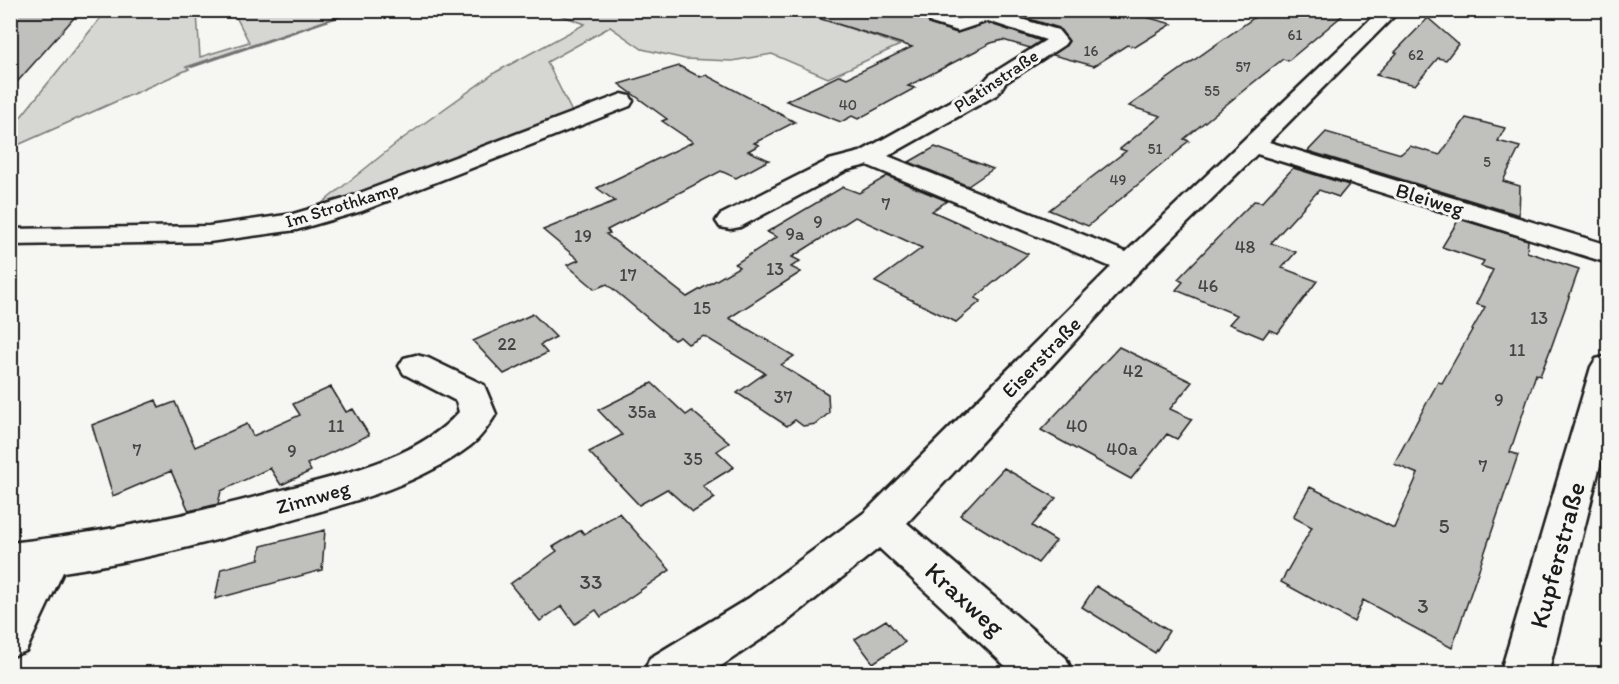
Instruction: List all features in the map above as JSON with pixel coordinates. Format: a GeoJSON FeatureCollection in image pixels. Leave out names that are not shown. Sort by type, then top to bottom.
{"type":"FeatureCollection","features":[{"type":"Feature","properties":{"kind":"street","name":"Platinstraße"},"geometry":{"type":"LineString","coordinates":[[730,221],[838,165],[869,157],[990,89],[997,79],[1057,41],[1051,34],[978,13],[958,25],[938,19],[943,10]]}},
{"type":"Feature","properties":{"kind":"street","name":"Eiserstraße"},"geometry":{"type":"LineString","coordinates":[[667,674],[765,612],[880,524],[1130,264],[1391,10]]}},
{"type":"Feature","properties":{"kind":"street","name":"Im Strothkamp"},"geometry":{"type":"LineString","coordinates":[[10,237],[209,234],[296,222],[353,205],[622,101]]}},
{"type":"Feature","properties":{"kind":"street","name":"Bleiweg"},"geometry":{"type":"LineString","coordinates":[[1251,144],[1608,254]]}},
{"type":"Feature","properties":{"kind":"street"},"geometry":{"type":"LineString","coordinates":[[869,157],[1130,264]]}},
{"type":"Feature","properties":{"kind":"street","name":"Zinnweg"},"geometry":{"type":"LineString","coordinates":[[10,636],[30,559],[196,530],[372,480],[410,463],[457,437],[478,414],[472,394],[416,366]]}},
{"type":"Feature","properties":{"kind":"street","name":"Kupferstraße"},"geometry":{"type":"LineString","coordinates":[[1524,674],[1608,367]]}},
{"type":"Feature","properties":{"kind":"street","name":"Kraxweg"},"geometry":{"type":"LineString","coordinates":[[880,524],[1049,674]]}},
{"type":"Feature","properties":{"kind":"shaded area"},"geometry":{"type":"Polygon","coordinates":[[[233,11],[356,11],[186,67],[189,69],[11,148],[11,129],[102,16],[197,13],[200,57],[249,42],[233,11]]]}},
{"type":"Feature","properties":{"kind":"shaded area"},"geometry":{"type":"Polygon","coordinates":[[[798,11],[900,45],[828,78],[772,54],[732,61],[685,59],[642,49],[610,27],[547,62],[574,116],[311,212],[402,139],[496,72],[585,24],[552,12],[798,11]]]}},
{"type":"Feature","properties":{"kind":"building"},"geometry":{"type":"Polygon","coordinates":[[[10,10],[81,10],[10,90],[10,10]]]}},
{"type":"Feature","properties":{"kind":"building"},"geometry":{"type":"Polygon","coordinates":[[[885,10],[931,10],[927,18],[929,24],[957,33],[988,23],[1041,41],[1030,48],[1003,40],[991,43],[908,86],[915,88],[858,119],[852,116],[841,122],[786,101],[840,75],[847,78],[912,47],[821,19],[823,12],[886,13],[885,10]]]}},
{"type":"Feature","properties":{"kind":"building"},"geometry":{"type":"Polygon","coordinates":[[[1000,10],[1120,10],[1172,24],[1135,47],[1127,45],[1094,66],[1053,55],[1065,47],[1069,41],[1059,28],[1000,10]]]}},
{"type":"Feature","properties":{"kind":"building"},"geometry":{"type":"Polygon","coordinates":[[[1265,10],[1349,10],[1288,61],[1283,59],[1184,139],[1189,141],[1088,226],[1049,210],[1126,151],[1120,149],[1161,116],[1129,106],[1265,10]]]}},
{"type":"Feature","properties":{"kind":"building"},"geometry":{"type":"Polygon","coordinates":[[[1428,18],[1458,44],[1446,60],[1438,58],[1415,85],[1376,75],[1397,53],[1395,52],[1428,18]]]}},
{"type":"Feature","properties":{"kind":"building"},"geometry":{"type":"Polygon","coordinates":[[[679,66],[700,77],[706,75],[795,122],[754,143],[759,145],[748,151],[769,160],[736,178],[721,171],[607,230],[610,233],[606,234],[687,297],[739,267],[735,264],[777,237],[767,232],[843,187],[859,193],[887,176],[947,201],[932,211],[1028,254],[975,298],[981,301],[956,322],[875,282],[922,248],[855,217],[792,257],[800,261],[791,267],[801,272],[729,318],[794,356],[781,365],[828,394],[829,413],[816,424],[803,426],[795,420],[787,426],[737,393],[765,373],[704,336],[688,344],[680,337],[674,340],[607,284],[595,289],[567,265],[579,260],[543,230],[615,201],[597,188],[693,142],[662,121],[667,119],[619,84],[679,66]]]}},
{"type":"Feature","properties":{"kind":"building"},"geometry":{"type":"Polygon","coordinates":[[[1466,118],[1505,128],[1498,141],[1520,147],[1503,181],[1520,186],[1519,215],[1308,151],[1326,132],[1401,154],[1410,146],[1440,155],[1466,118]]]}},
{"type":"Feature","properties":{"kind":"building"},"geometry":{"type":"Polygon","coordinates":[[[935,147],[993,169],[968,186],[909,162],[935,147]]]}},
{"type":"Feature","properties":{"kind":"building"},"geometry":{"type":"Polygon","coordinates":[[[1293,168],[1349,185],[1339,197],[1319,190],[1271,243],[1296,252],[1282,268],[1317,281],[1278,333],[1269,330],[1263,338],[1229,324],[1237,315],[1176,290],[1183,282],[1178,279],[1254,201],[1262,202],[1293,168]]]}},
{"type":"Feature","properties":{"kind":"building"},"geometry":{"type":"Polygon","coordinates":[[[1459,219],[1528,240],[1527,252],[1579,269],[1540,376],[1536,374],[1510,452],[1518,455],[1452,648],[1363,600],[1354,622],[1281,582],[1312,527],[1293,517],[1310,487],[1394,528],[1418,474],[1394,464],[1438,382],[1442,383],[1485,307],[1476,304],[1493,270],[1481,266],[1484,261],[1442,247],[1459,219]]]}},
{"type":"Feature","properties":{"kind":"building"},"geometry":{"type":"Polygon","coordinates":[[[533,314],[556,337],[540,345],[547,353],[504,374],[473,341],[533,314]]]}},
{"type":"Feature","properties":{"kind":"building"},"geometry":{"type":"Polygon","coordinates":[[[1119,347],[1192,382],[1170,409],[1192,419],[1177,439],[1167,434],[1131,479],[1041,430],[1119,347]]]}},
{"type":"Feature","properties":{"kind":"building"},"geometry":{"type":"Polygon","coordinates":[[[652,383],[686,415],[692,411],[729,443],[717,451],[734,467],[703,486],[715,498],[693,512],[667,489],[639,505],[589,452],[622,435],[598,410],[652,383]]]}},
{"type":"Feature","properties":{"kind":"building"},"geometry":{"type":"Polygon","coordinates":[[[331,387],[346,412],[353,409],[369,435],[307,464],[311,471],[281,485],[270,468],[221,491],[218,504],[189,511],[171,471],[113,496],[92,425],[156,400],[159,408],[175,402],[195,447],[247,424],[253,436],[300,415],[293,404],[331,387]]]}},
{"type":"Feature","properties":{"kind":"building"},"geometry":{"type":"Polygon","coordinates":[[[1004,468],[1056,498],[1032,526],[1056,541],[1038,563],[960,515],[1004,468]]]}},
{"type":"Feature","properties":{"kind":"building"},"geometry":{"type":"Polygon","coordinates":[[[619,513],[670,570],[601,617],[596,610],[575,624],[562,606],[540,621],[510,584],[557,551],[553,547],[581,530],[584,534],[619,513]]]}},
{"type":"Feature","properties":{"kind":"building"},"geometry":{"type":"Polygon","coordinates":[[[325,530],[322,570],[215,599],[221,569],[259,559],[261,546],[325,530]]]}},
{"type":"Feature","properties":{"kind":"building"},"geometry":{"type":"Polygon","coordinates":[[[1096,586],[1169,631],[1155,653],[1082,607],[1096,586]]]}},
{"type":"Feature","properties":{"kind":"building"},"geometry":{"type":"Polygon","coordinates":[[[886,620],[905,642],[873,663],[855,639],[886,620]]]}},
{"type":"Feature","properties":{"kind":"waterway"},"geometry":{"type":"LineString","coordinates":[[190,67],[360,10]]}}]}
